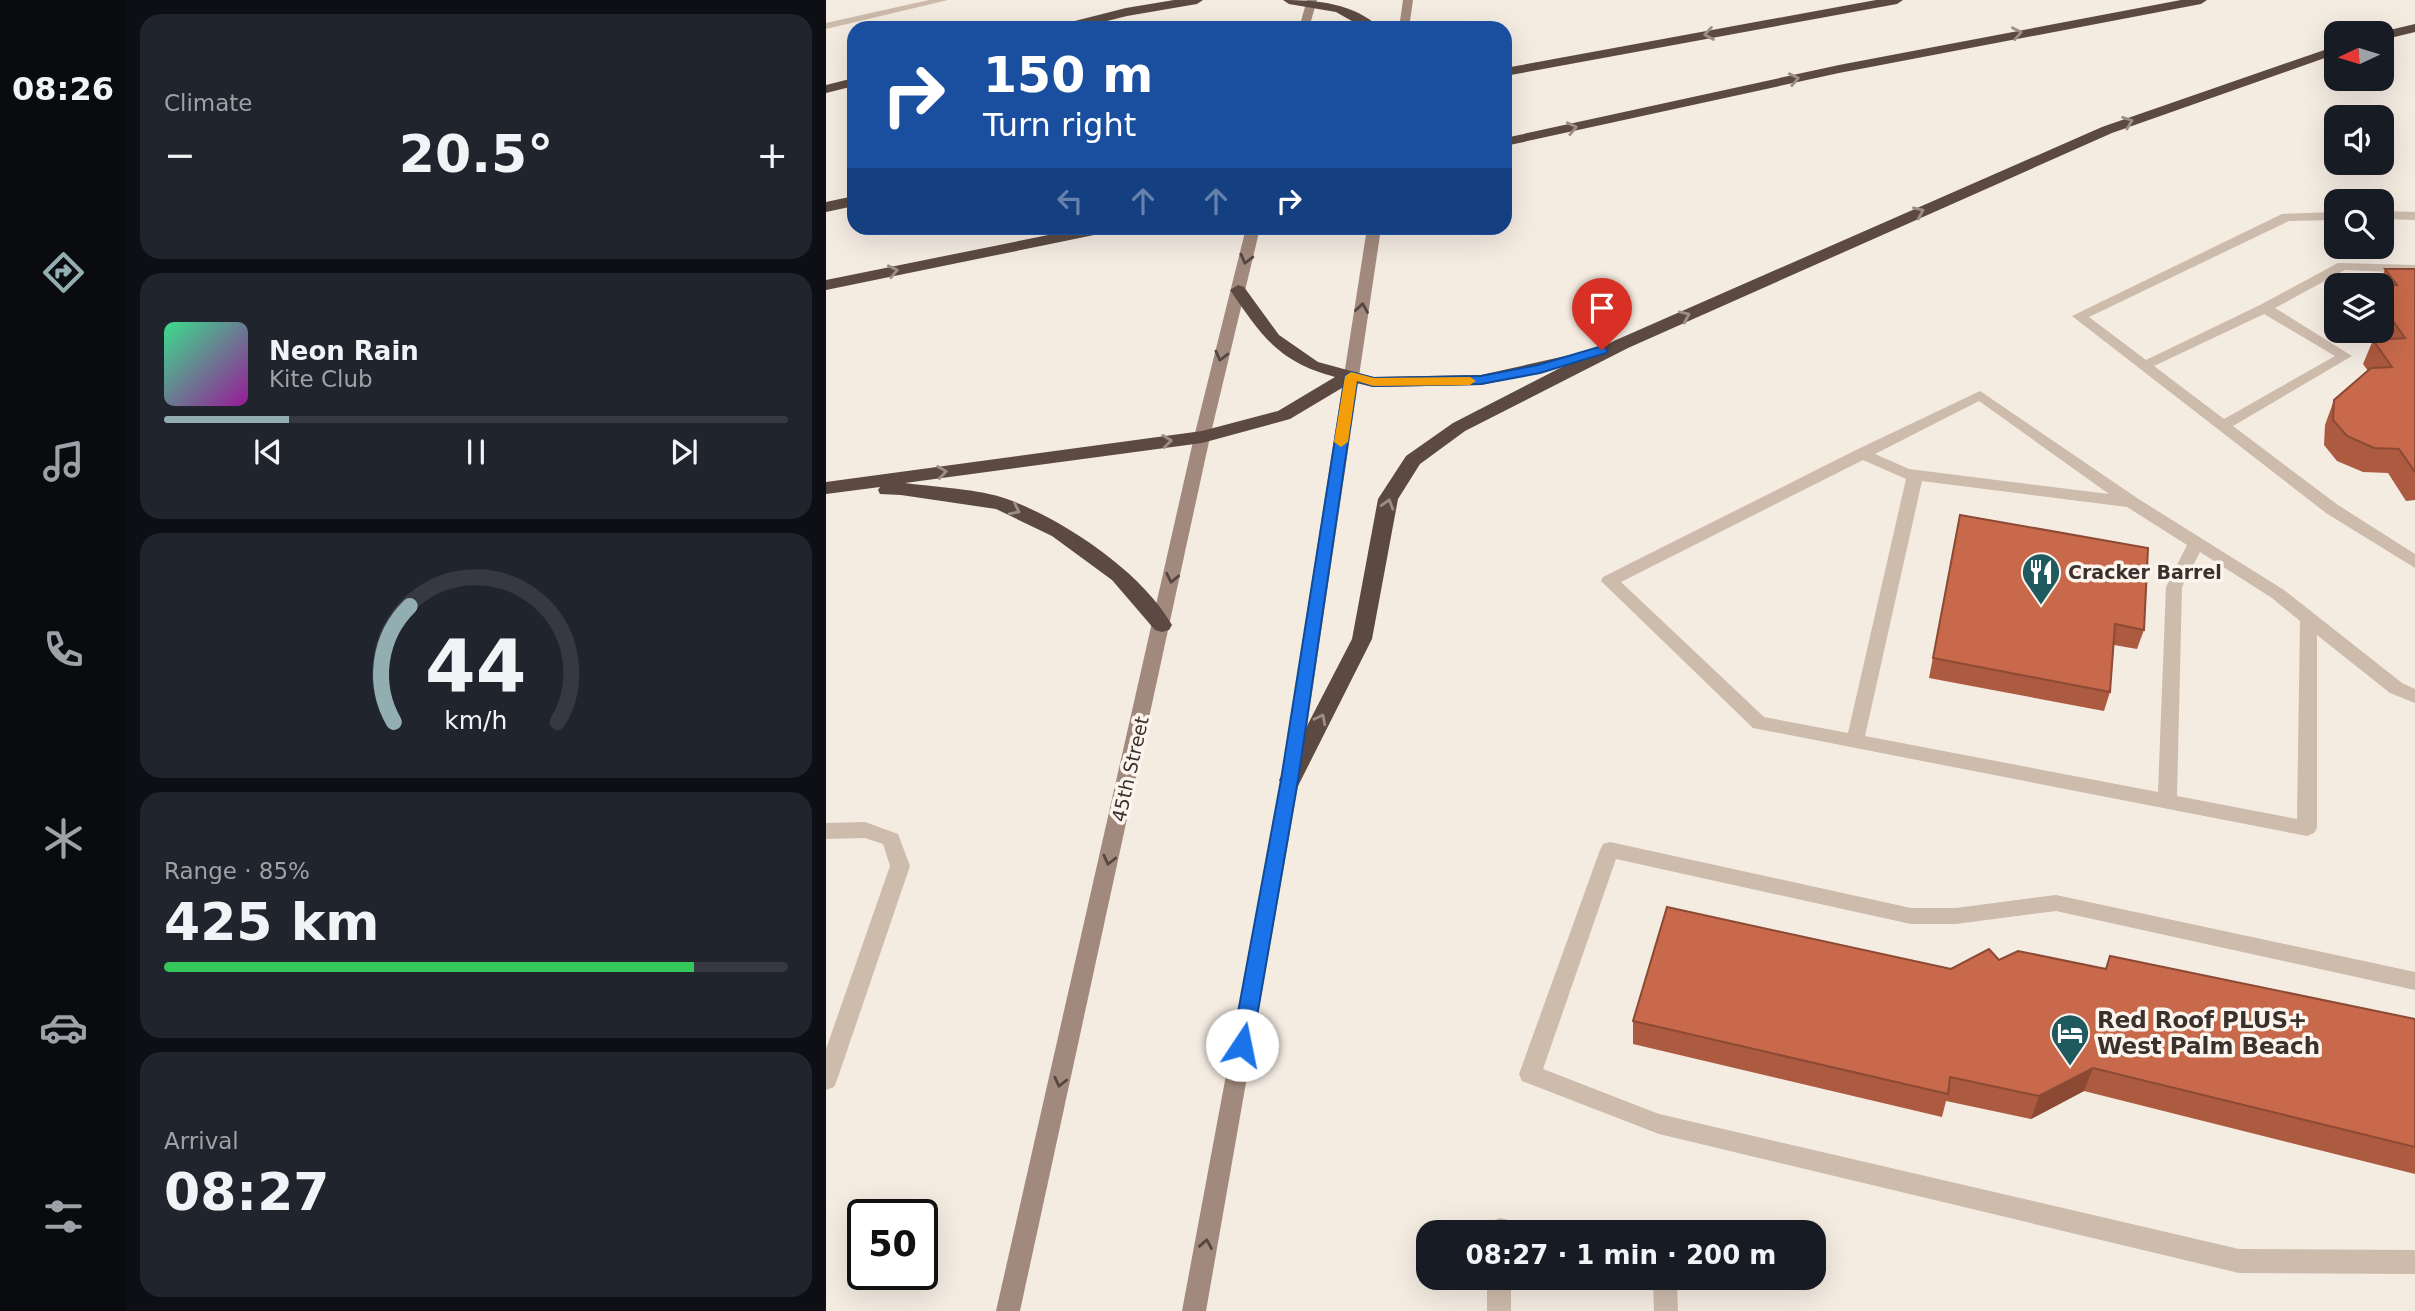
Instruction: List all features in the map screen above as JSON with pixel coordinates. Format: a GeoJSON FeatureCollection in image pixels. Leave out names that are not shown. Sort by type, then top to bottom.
{"type":"FeatureCollection","features":[{"type":"Feature","properties":{"kind":"highway"},"geometry":{"type":"LineString","coordinates":[[1091,21],[1162,0]]}},
{"type":"Feature","properties":{"kind":"highway"},"geometry":{"type":"LineString","coordinates":[[1126,12],[1197,0]]}},
{"type":"Feature","properties":{"kind":"highway"},"geometry":{"type":"LineString","coordinates":[[1290,0],[1313,1],[1353,14],[1363,21]]}},
{"type":"Feature","properties":{"kind":"highway"},"geometry":{"type":"LineString","coordinates":[[1512,71],[1897,0]]}},
{"type":"Feature","properties":{"kind":"highway"},"geometry":{"type":"LineString","coordinates":[[1512,140],[1839,69],[2201,0]]}},
{"type":"Feature","properties":{"kind":"highway"},"geometry":{"type":"LineString","coordinates":[[2394,33],[2415,28]]}},
{"type":"Feature","properties":{"kind":"highway"},"geometry":{"type":"LineString","coordinates":[[1290,780],[1362,639],[1388,499],[1413,460],[1459,427],[1622,344],[2107,130],[2324,54]]}},
{"type":"Feature","properties":{"kind":"highway"},"geometry":{"type":"LineString","coordinates":[[826,89],[847,84]]}},
{"type":"Feature","properties":{"kind":"highway"},"geometry":{"type":"LineString","coordinates":[[826,207],[847,202]]}},
{"type":"Feature","properties":{"kind":"highway"},"geometry":{"type":"LineString","coordinates":[[826,285],[1070,235]]}},
{"type":"Feature","properties":{"kind":"highway"},"geometry":{"type":"LineString","coordinates":[[1238,290],[1273,339],[1312,366],[1373,382],[1481,380],[1540,369],[1622,344]]}},
{"type":"Feature","properties":{"kind":"highway"},"geometry":{"type":"LineString","coordinates":[[826,488],[1202,437],[1284,415],[1351,376]]}},
{"type":"Feature","properties":{"kind":"highway"},"geometry":{"type":"LineString","coordinates":[[826,495],[901,489],[1000,503],[1059,531],[1119,575],[1162,625]]}},
{"type":"Feature","properties":{"kind":"main road"},"geometry":{"type":"LineString","coordinates":[[1405,21],[1408,0]]}},
{"type":"Feature","properties":{"kind":"main road"},"geometry":{"type":"LineString","coordinates":[[1306,21],[1313,1]]}},
{"type":"Feature","properties":{"kind":"main road","name":"45th Street"},"geometry":{"type":"LineString","coordinates":[[1008,1311],[1202,437],[1252,235]]}},
{"type":"Feature","properties":{"kind":"main road"},"geometry":{"type":"LineString","coordinates":[[1194,1311],[1290,780],[1373,235]]}},
{"type":"Feature","properties":{"kind":"lane"},"geometry":{"type":"LineString","coordinates":[[848,21],[943,0]]}},
{"type":"Feature","properties":{"kind":"lane"},"geometry":{"type":"LineString","coordinates":[[826,26],[847,21]]}},
{"type":"Feature","properties":{"kind":"lane"},"geometry":{"type":"LineString","coordinates":[[2394,215],[2415,216]]}},
{"type":"Feature","properties":{"kind":"lane"},"geometry":{"type":"LineString","coordinates":[[2324,216],[2287,217],[2079,316],[2332,509],[2415,562]]}},
{"type":"Feature","properties":{"kind":"lane"},"geometry":{"type":"LineString","coordinates":[[2144,366],[2265,308],[2343,266],[2415,269]]}},
{"type":"Feature","properties":{"kind":"lane"},"geometry":{"type":"LineString","coordinates":[[2223,426],[2345,356],[2265,308]]}},
{"type":"Feature","properties":{"kind":"lane"},"geometry":{"type":"LineString","coordinates":[[2309,618],[2307,828],[1759,723],[1609,581],[1980,395],[2132,502],[2278,594],[2309,618],[2396,688],[2415,696]]}},
{"type":"Feature","properties":{"kind":"lane"},"geometry":{"type":"LineString","coordinates":[[1861,453],[1906,474],[2132,502]]}},
{"type":"Feature","properties":{"kind":"lane"},"geometry":{"type":"LineString","coordinates":[[1855,742],[1914,475]]}},
{"type":"Feature","properties":{"kind":"lane"},"geometry":{"type":"LineString","coordinates":[[2167,802],[2174,587],[2196,543]]}},
{"type":"Feature","properties":{"kind":"lane"},"geometry":{"type":"LineString","coordinates":[[826,831],[865,830],[891,839],[901,866],[826,1080]]}},
{"type":"Feature","properties":{"kind":"lane"},"geometry":{"type":"LineString","coordinates":[[2415,981],[2056,903],[1956,916],[1911,916],[1610,850],[1530,1074],[1659,1124],[2239,1261],[2415,1262]]}},
{"type":"Feature","properties":{"kind":"lane"},"geometry":{"type":"LineString","coordinates":[[1499,1290],[1499,1311]]}},
{"type":"Feature","properties":{"kind":"lane"},"geometry":{"type":"LineString","coordinates":[[1665,1290],[1666,1311]]}},
{"type":"Feature","properties":{"kind":"building"},"geometry":{"type":"Polygon","coordinates":[[[2385,269],[2415,269],[2415,472],[2399,449],[2374,448],[2347,436],[2333,420],[2334,400],[2371,368],[2392,367],[2375,343],[2394,343],[2394,339],[2405,338],[2394,322],[2394,285],[2397,285],[2394,273],[2388,273],[2385,269]]]}},
{"type":"Feature","properties":{"kind":"building","name":"Cracker Barrel"},"geometry":{"type":"Polygon","coordinates":[[[1960,515],[2148,548],[2144,630],[2115,624],[2110,692],[1933,658],[1960,515]]]}},
{"type":"Feature","properties":{"kind":"building","name":"Red Roof PLUS+ West Palm Beach"},"geometry":{"type":"Polygon","coordinates":[[[1667,907],[1951,969],[1989,949],[1999,960],[2018,951],[2106,969],[2110,956],[2415,1019],[2415,1147],[2093,1068],[2039,1096],[1950,1077],[1948,1094],[1633,1021],[1667,907]]]}},
{"type":"Feature","properties":{"kind":"slow traffic"},"geometry":{"type":"LineString","coordinates":[[1341,442],[1351,376],[1373,382],[1470,381]]}},
{"type":"Feature","properties":{"kind":"place","name":"Cracker Barrel"},"geometry":{"type":"Point","coordinates":[2041,606]}},
{"type":"Feature","properties":{"kind":"place","name":"Red Roof PLUS+ West Palm Beach"},"geometry":{"type":"Point","coordinates":[2070,1067]}},
{"type":"Feature","properties":{"kind":"route"},"geometry":{"type":"LineString","coordinates":[[1242,1045],[1290,780],[1351,376],[1373,382],[1481,380],[1540,369],[1602,350]]}}]}
